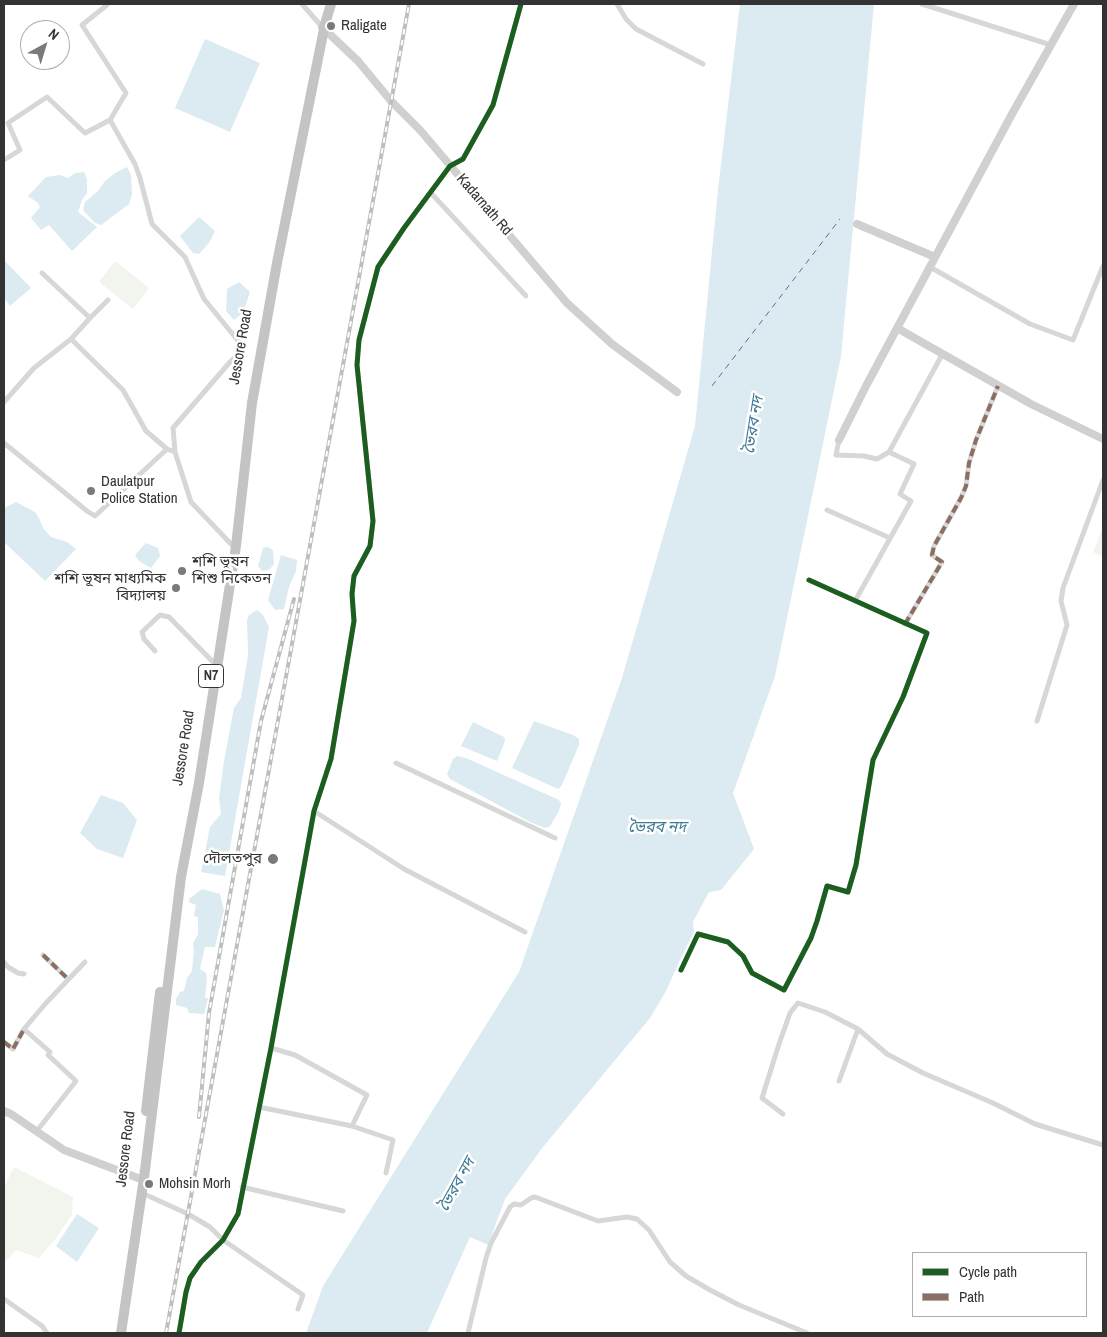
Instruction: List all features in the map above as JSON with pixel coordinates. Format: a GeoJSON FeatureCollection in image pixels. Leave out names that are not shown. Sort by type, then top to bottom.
{"type":"FeatureCollection","features":[{"type":"Feature","properties":{"kind":"highway","name":"Jessore Road"},"geometry":{"type":"LineString","coordinates":[[116,1333],[138,1178],[170,922],[231,544],[246,399],[310,74],[331,4]]}},
{"type":"Feature","properties":{"kind":"highway","name":"Jessore Road"},"geometry":{"type":"LineString","coordinates":[[121,1333],[142,1193],[181,877],[199,783],[234,564],[252,403],[276,263],[324,27]]}},
{"type":"Feature","properties":{"kind":"main road"},"geometry":{"type":"LineString","coordinates":[[839,440],[935,257],[1074,4]]}},
{"type":"Feature","properties":{"kind":"main road","name":"Kadarnath Rd"},"geometry":{"type":"LineString","coordinates":[[324,27],[358,61],[391,101],[420,130],[568,303],[612,344],[677,392]]}},
{"type":"Feature","properties":{"kind":"main road"},"geometry":{"type":"LineString","coordinates":[[857,224],[935,257]]}},
{"type":"Feature","properties":{"kind":"main road"},"geometry":{"type":"LineString","coordinates":[[897,328],[998,386],[1103,439]]}},
{"type":"Feature","properties":{"kind":"main road"},"geometry":{"type":"LineString","coordinates":[[4,1111],[64,1150],[138,1178]]}},
{"type":"Feature","properties":{"kind":"street"},"geometry":{"type":"LineString","coordinates":[[4,160],[20,150],[8,123],[47,97],[85,133],[110,120],[126,93],[82,25],[106,4]]}},
{"type":"Feature","properties":{"kind":"street","name":"Kadarnath Rd"},"geometry":{"type":"LineString","coordinates":[[302,4],[324,27]]}},
{"type":"Feature","properties":{"kind":"street"},"geometry":{"type":"LineString","coordinates":[[179,1333],[190,1278],[200,1262],[223,1240],[238,1214],[271,1048],[314,811],[331,759],[354,620],[352,594],[354,576],[370,546],[372,529],[358,374],[360,340],[378,267],[450,166],[463,159],[493,105],[521,4]]}},
{"type":"Feature","properties":{"kind":"street"},"geometry":{"type":"LineString","coordinates":[[617,4],[626,19],[636,29],[703,64]]}},
{"type":"Feature","properties":{"kind":"street"},"geometry":{"type":"LineString","coordinates":[[922,4],[1051,45]]}},
{"type":"Feature","properties":{"kind":"street"},"geometry":{"type":"LineString","coordinates":[[110,120],[135,164],[152,224],[185,257],[204,299],[244,348],[172,428],[175,452],[191,502],[231,544]]}},
{"type":"Feature","properties":{"kind":"street"},"geometry":{"type":"LineString","coordinates":[[431,193],[526,296]]}},
{"type":"Feature","properties":{"kind":"street"},"geometry":{"type":"LineString","coordinates":[[930,267],[1030,324],[1073,340],[1103,266]]}},
{"type":"Feature","properties":{"kind":"street"},"geometry":{"type":"LineString","coordinates":[[42,273],[90,318]]}},
{"type":"Feature","properties":{"kind":"street"},"geometry":{"type":"LineString","coordinates":[[4,402],[34,368],[71,339],[108,300]]}},
{"type":"Feature","properties":{"kind":"street"},"geometry":{"type":"LineString","coordinates":[[71,339],[123,390],[146,431],[175,452]]}},
{"type":"Feature","properties":{"kind":"street"},"geometry":{"type":"LineString","coordinates":[[839,440],[836,455],[864,456],[877,459],[889,452],[943,353]]}},
{"type":"Feature","properties":{"kind":"street"},"geometry":{"type":"LineString","coordinates":[[905,624],[942,562],[932,555],[934,546],[966,486],[969,463],[976,440],[998,386]]}},
{"type":"Feature","properties":{"kind":"street"},"geometry":{"type":"LineString","coordinates":[[4,443],[95,516],[167,448]]}},
{"type":"Feature","properties":{"kind":"street"},"geometry":{"type":"LineString","coordinates":[[855,601],[911,501],[900,494],[914,464],[889,452]]}},
{"type":"Feature","properties":{"kind":"street"},"geometry":{"type":"LineString","coordinates":[[1037,721],[1067,625],[1062,601],[1063,588],[1103,480]]}},
{"type":"Feature","properties":{"kind":"street"},"geometry":{"type":"LineString","coordinates":[[827,510],[890,538]]}},
{"type":"Feature","properties":{"kind":"street"},"geometry":{"type":"LineString","coordinates":[[681,970],[698,934],[728,942],[743,956],[752,973],[784,990],[811,938],[818,921],[827,886],[848,892],[856,865],[872,760],[902,696],[927,633],[810,580]]}},
{"type":"Feature","properties":{"kind":"street"},"geometry":{"type":"LineString","coordinates":[[155,651],[144,639],[142,632],[160,615],[169,617],[213,662]]}},
{"type":"Feature","properties":{"kind":"street"},"geometry":{"type":"LineString","coordinates":[[396,763],[555,838]]}},
{"type":"Feature","properties":{"kind":"street"},"geometry":{"type":"LineString","coordinates":[[314,811],[404,869],[525,932]]}},
{"type":"Feature","properties":{"kind":"street"},"geometry":{"type":"LineString","coordinates":[[44,955],[68,979]]}},
{"type":"Feature","properties":{"kind":"street"},"geometry":{"type":"LineString","coordinates":[[4,962],[8,967],[24,974]]}},
{"type":"Feature","properties":{"kind":"street"},"geometry":{"type":"LineString","coordinates":[[4,1042],[13,1049],[24,1029],[85,962]]}},
{"type":"Feature","properties":{"kind":"street"},"geometry":{"type":"LineString","coordinates":[[784,1114],[762,1098],[790,1014],[797,1004],[825,1012],[858,1029],[886,1054],[923,1073],[993,1103],[1035,1124],[1103,1146]]}},
{"type":"Feature","properties":{"kind":"street"},"geometry":{"type":"LineString","coordinates":[[24,1029],[50,1052],[48,1054],[76,1080],[36,1132]]}},
{"type":"Feature","properties":{"kind":"street"},"geometry":{"type":"LineString","coordinates":[[839,1081],[858,1029]]}},
{"type":"Feature","properties":{"kind":"street"},"geometry":{"type":"LineString","coordinates":[[271,1048],[295,1055],[367,1095],[352,1126]]}},
{"type":"Feature","properties":{"kind":"street"},"geometry":{"type":"LineString","coordinates":[[259,1107],[352,1126],[393,1140],[386,1173]]}},
{"type":"Feature","properties":{"kind":"street"},"geometry":{"type":"LineString","coordinates":[[242,1187],[342,1211]]}},
{"type":"Feature","properties":{"kind":"street"},"geometry":{"type":"LineString","coordinates":[[142,1193],[188,1214],[210,1227],[223,1240],[303,1295],[298,1309]]}},
{"type":"Feature","properties":{"kind":"street"},"geometry":{"type":"LineString","coordinates":[[468,1333],[491,1243],[510,1207],[514,1204],[521,1205],[535,1197],[598,1221],[627,1217],[637,1219],[649,1230],[670,1262],[686,1276],[739,1305],[807,1333]]}},
{"type":"Feature","properties":{"kind":"street"},"geometry":{"type":"LineString","coordinates":[[4,1299],[42,1326],[47,1333]]}},
{"type":"Feature","properties":{"kind":"shaded area"},"geometry":{"type":"Polygon","coordinates":[[[115,261],[149,288],[133,309],[99,282],[115,261]]]}},
{"type":"Feature","properties":{"kind":"shaded area"},"geometry":{"type":"Polygon","coordinates":[[[1103,527],[1103,557],[1093,552],[1103,527]]]}},
{"type":"Feature","properties":{"kind":"shaded area"},"geometry":{"type":"Polygon","coordinates":[[[14,1167],[73,1197],[72,1214],[54,1241],[39,1258],[16,1250],[4,1263],[4,1187],[14,1167]]]}},
{"type":"Feature","properties":{"kind":"water","name":"ভৈরব নদ"},"geometry":{"type":"Polygon","coordinates":[[[740,4],[874,4],[841,356],[775,676],[733,793],[754,849],[721,890],[709,892],[693,922],[694,932],[666,991],[650,1018],[543,1147],[505,1199],[488,1245],[470,1237],[427,1333],[306,1333],[323,1286],[519,972],[622,678],[695,426],[718,190],[740,4]]]}},
{"type":"Feature","properties":{"kind":"water"},"geometry":{"type":"Polygon","coordinates":[[[205,39],[260,63],[230,132],[175,108],[205,39]]]}},
{"type":"Feature","properties":{"kind":"water"},"geometry":{"type":"Polygon","coordinates":[[[127,167],[131,175],[132,195],[129,204],[101,225],[95,223],[83,210],[85,202],[98,191],[105,181],[127,167]]]}},
{"type":"Feature","properties":{"kind":"water"},"geometry":{"type":"Polygon","coordinates":[[[84,172],[87,179],[87,193],[82,200],[78,212],[97,227],[72,251],[49,225],[41,230],[31,218],[40,207],[38,203],[28,196],[46,177],[60,175],[68,178],[75,173],[84,172]]]}},
{"type":"Feature","properties":{"kind":"water"},"geometry":{"type":"Polygon","coordinates":[[[199,217],[215,231],[209,243],[199,254],[193,253],[180,236],[199,217]]]}},
{"type":"Feature","properties":{"kind":"water"},"geometry":{"type":"Polygon","coordinates":[[[4,260],[31,288],[10,306],[4,298],[4,260]]]}},
{"type":"Feature","properties":{"kind":"water"},"geometry":{"type":"Polygon","coordinates":[[[239,282],[250,292],[243,313],[234,320],[226,311],[227,289],[239,282]]]}},
{"type":"Feature","properties":{"kind":"water"},"geometry":{"type":"Polygon","coordinates":[[[16,502],[35,512],[43,528],[51,537],[67,542],[76,549],[45,581],[4,542],[4,508],[16,502]]]}},
{"type":"Feature","properties":{"kind":"water"},"geometry":{"type":"Polygon","coordinates":[[[146,543],[158,548],[160,556],[151,568],[139,561],[135,555],[146,543]]]}},
{"type":"Feature","properties":{"kind":"water"},"geometry":{"type":"Polygon","coordinates":[[[268,547],[273,550],[274,564],[269,570],[262,571],[258,566],[263,548],[268,547]]]}},
{"type":"Feature","properties":{"kind":"water"},"geometry":{"type":"Polygon","coordinates":[[[281,555],[297,560],[296,571],[289,587],[284,609],[275,610],[268,600],[281,555]]]}},
{"type":"Feature","properties":{"kind":"water"},"geometry":{"type":"Polygon","coordinates":[[[257,610],[263,615],[269,627],[225,876],[201,872],[210,827],[221,814],[219,798],[224,761],[234,708],[241,698],[248,655],[247,620],[249,615],[257,610]]]}},
{"type":"Feature","properties":{"kind":"water"},"geometry":{"type":"Polygon","coordinates":[[[534,721],[579,739],[579,745],[562,785],[558,789],[512,768],[534,721]]]}},
{"type":"Feature","properties":{"kind":"water"},"geometry":{"type":"Polygon","coordinates":[[[473,722],[504,737],[505,741],[497,761],[461,746],[473,722]]]}},
{"type":"Feature","properties":{"kind":"water"},"geometry":{"type":"Polygon","coordinates":[[[457,756],[466,758],[559,800],[561,804],[559,811],[550,826],[545,828],[530,822],[450,779],[447,774],[453,759],[457,756]]]}},
{"type":"Feature","properties":{"kind":"water"},"geometry":{"type":"Polygon","coordinates":[[[101,795],[123,803],[137,820],[123,858],[97,849],[80,833],[101,795]]]}},
{"type":"Feature","properties":{"kind":"water"},"geometry":{"type":"Polygon","coordinates":[[[202,889],[220,894],[224,910],[215,947],[205,947],[200,969],[206,973],[207,978],[205,997],[208,999],[204,1014],[189,1013],[187,1008],[176,1005],[176,999],[180,992],[184,991],[187,978],[192,971],[193,943],[198,934],[198,917],[194,916],[196,905],[189,902],[189,899],[202,889]]]}},
{"type":"Feature","properties":{"kind":"water"},"geometry":{"type":"Polygon","coordinates":[[[77,1214],[99,1228],[77,1262],[56,1246],[77,1214]]]}},
{"type":"Feature","properties":{"kind":"ferry route"},"geometry":{"type":"LineString","coordinates":[[712,386],[840,219]]}},
{"type":"Feature","properties":{"kind":"railway"},"geometry":{"type":"LineString","coordinates":[[166,1333],[409,4]]}},
{"type":"Feature","properties":{"kind":"railway"},"geometry":{"type":"LineString","coordinates":[[199,1117],[209,1013],[261,721],[294,599]]}},
{"type":"Feature","properties":{"kind":"marked path"},"geometry":{"type":"LineString","coordinates":[[905,624],[942,562],[932,555],[934,546],[966,486],[969,463],[976,440],[998,386]]}},
{"type":"Feature","properties":{"kind":"marked path"},"geometry":{"type":"LineString","coordinates":[[43,955],[68,979]]}},
{"type":"Feature","properties":{"kind":"marked path"},"geometry":{"type":"LineString","coordinates":[[4,1042],[13,1049],[24,1029]]}},
{"type":"Feature","properties":{"kind":"cycle path"},"geometry":{"type":"LineString","coordinates":[[179,1333],[190,1278],[201,1262],[223,1240],[238,1214],[271,1048],[314,811],[331,759],[354,621],[352,594],[354,576],[370,546],[373,521],[357,365],[359,340],[378,267],[450,166],[463,159],[493,105],[521,4]]}},
{"type":"Feature","properties":{"kind":"cycle path"},"geometry":{"type":"LineString","coordinates":[[681,970],[698,934],[728,942],[743,956],[752,973],[784,990],[811,938],[827,886],[848,892],[856,865],[873,760],[903,697],[927,633],[809,580]]}},
{"type":"Feature","properties":{"kind":"place","name":"Raligate"},"geometry":{"type":"Point","coordinates":[331,26]}},
{"type":"Feature","properties":{"kind":"place","name":"Daulatpur Police Station"},"geometry":{"type":"Point","coordinates":[91,491]}},
{"type":"Feature","properties":{"kind":"place","name":"শশি ভূষন শিশু নিকেতন"},"geometry":{"type":"Point","coordinates":[182,571]}},
{"type":"Feature","properties":{"kind":"place","name":"শশি ভূষন মাধ্যমিক বিদ্যালয়"},"geometry":{"type":"Point","coordinates":[176,588]}},
{"type":"Feature","properties":{"kind":"place","name":"দৌলতপুর"},"geometry":{"type":"Point","coordinates":[273,859]}},
{"type":"Feature","properties":{"kind":"place","name":"Mohsin Morh"},"geometry":{"type":"Point","coordinates":[149,1184]}}]}
